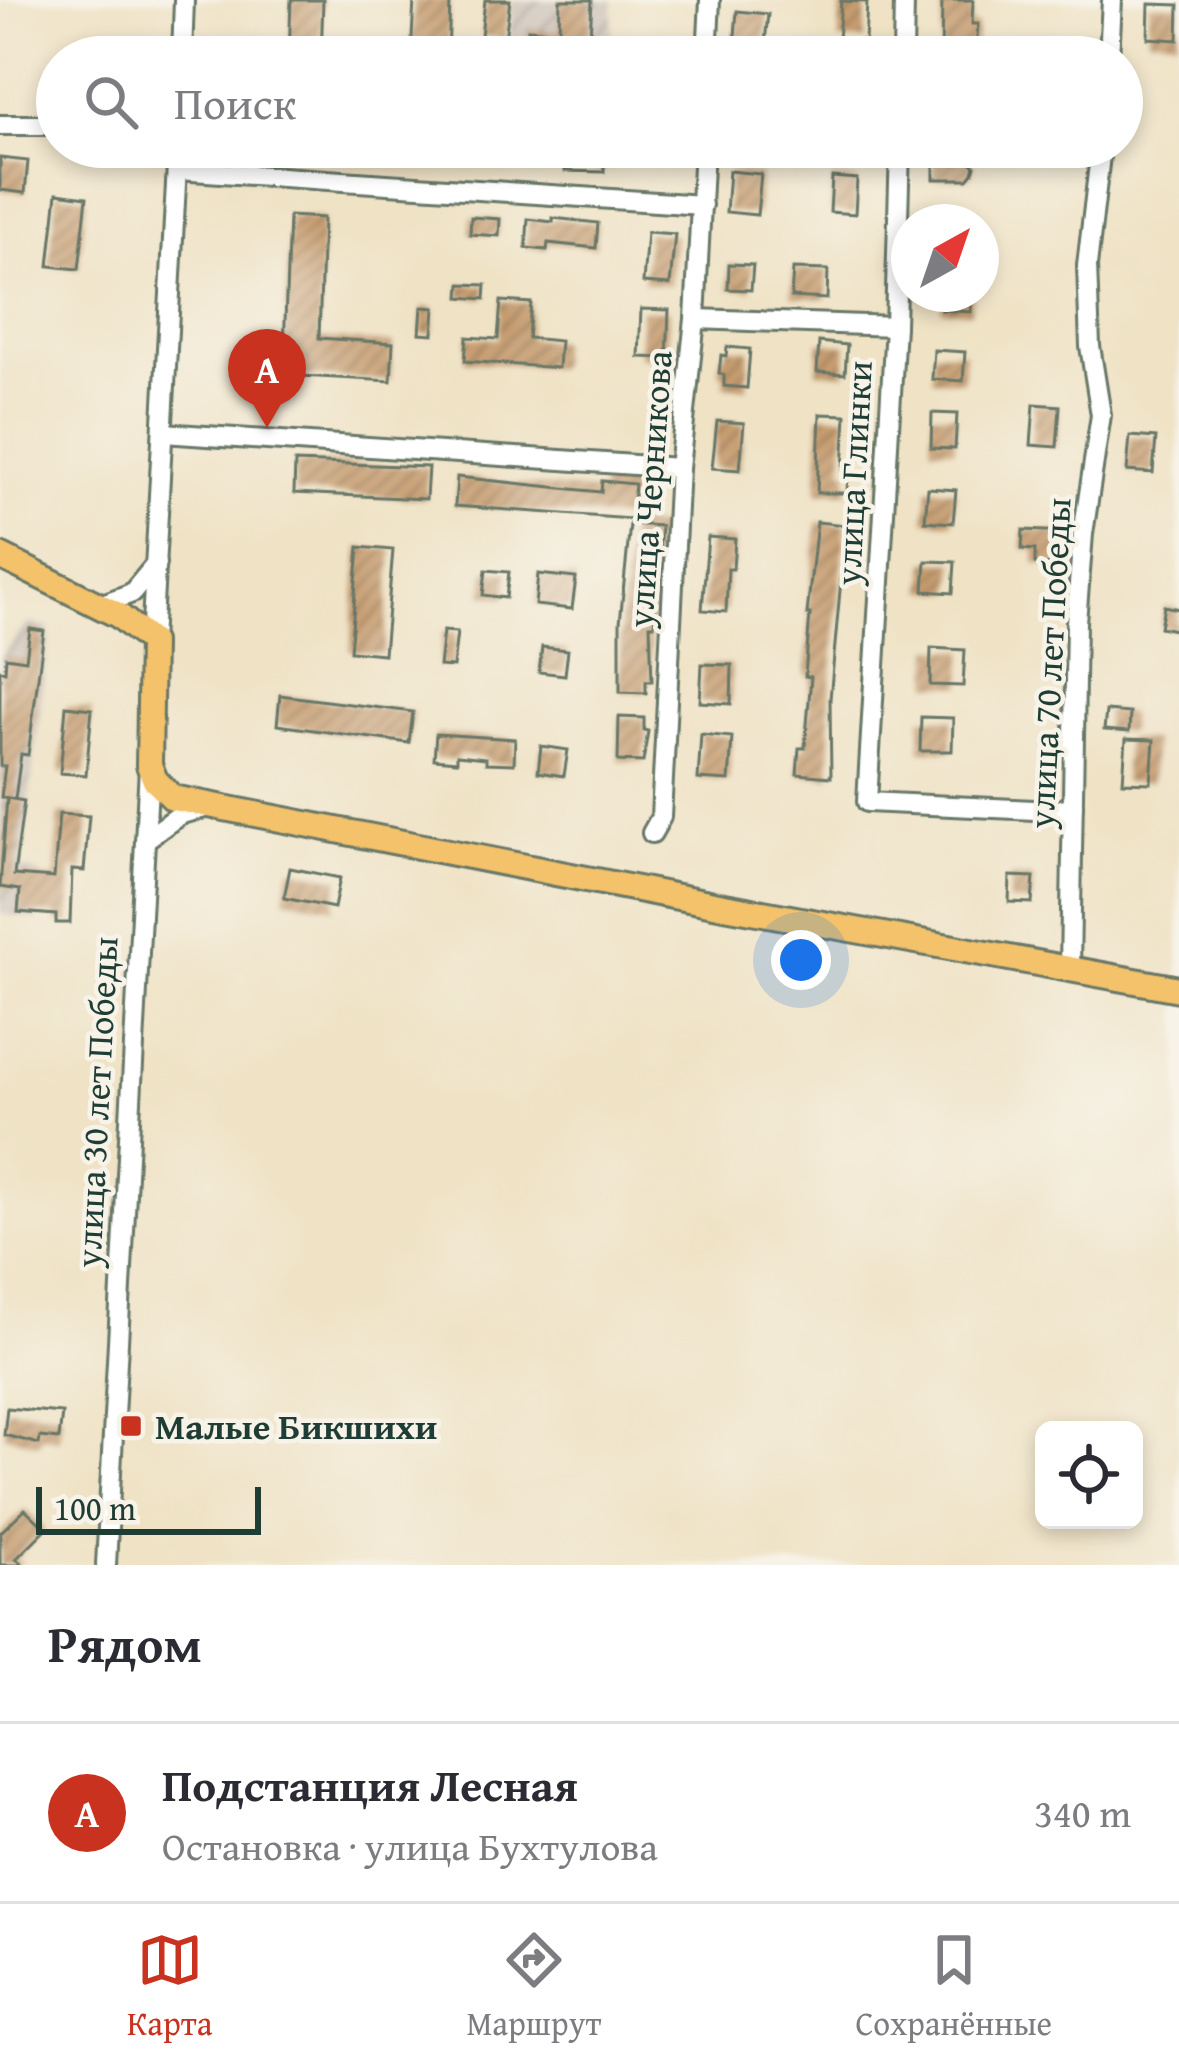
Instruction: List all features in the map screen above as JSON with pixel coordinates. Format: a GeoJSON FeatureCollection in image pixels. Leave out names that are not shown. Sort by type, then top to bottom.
{"type":"FeatureCollection","features":[{"type":"Feature","properties":{"kind":"main road"},"geometry":{"type":"LineString","coordinates":[[0,556],[100,604],[152,642]]}},
{"type":"Feature","properties":{"kind":"main road","name":"улица 30 лет Победы"},"geometry":{"type":"LineString","coordinates":[[149,765],[152,642]]}},
{"type":"Feature","properties":{"kind":"main road"},"geometry":{"type":"LineString","coordinates":[[149,765],[155,780],[173,798],[210,807],[1179,989]]}},
{"type":"Feature","properties":{"kind":"street"},"geometry":{"type":"LineString","coordinates":[[183,36],[184,0]]}},
{"type":"Feature","properties":{"kind":"street"},"geometry":{"type":"LineString","coordinates":[[708,36],[710,0]]}},
{"type":"Feature","properties":{"kind":"street"},"geometry":{"type":"LineString","coordinates":[[903,36],[904,0]]}},
{"type":"Feature","properties":{"kind":"street"},"geometry":{"type":"LineString","coordinates":[[1110,36],[1112,0]]}},
{"type":"Feature","properties":{"kind":"street"},"geometry":{"type":"LineString","coordinates":[[0,125],[36,125]]}},
{"type":"Feature","properties":{"kind":"street","name":"улица Черникова"},"geometry":{"type":"LineString","coordinates":[[652,833],[662,817],[679,468],[695,319],[703,168]]}},
{"type":"Feature","properties":{"kind":"street","name":"улица Глинки"},"geometry":{"type":"LineString","coordinates":[[899,168],[895,326],[867,802],[1054,811],[1073,806]]}},
{"type":"Feature","properties":{"kind":"street","name":"улица 70 лет Победы"},"geometry":{"type":"LineString","coordinates":[[1070,969],[1076,622],[1083,534],[1101,415],[1090,346],[1087,266],[1099,168]]}},
{"type":"Feature","properties":{"kind":"street"},"geometry":{"type":"LineString","coordinates":[[152,642],[177,170],[702,205]]}},
{"type":"Feature","properties":{"kind":"street"},"geometry":{"type":"LineString","coordinates":[[695,319],[895,326]]}},
{"type":"Feature","properties":{"kind":"street"},"geometry":{"type":"LineString","coordinates":[[164,433],[679,468]]}},
{"type":"Feature","properties":{"kind":"street"},"geometry":{"type":"LineString","coordinates":[[100,604],[132,593],[155,564]]}},
{"type":"Feature","properties":{"kind":"street","name":"улица 30 лет Победы"},"geometry":{"type":"LineString","coordinates":[[106,1565],[149,765]]}},
{"type":"Feature","properties":{"kind":"street"},"geometry":{"type":"LineString","coordinates":[[146,840],[181,814],[210,807]]}},
{"type":"Feature","properties":{"kind":"shaded area"},"geometry":{"type":"Polygon","coordinates":[[[512,0],[613,0],[612,36],[510,36],[512,0]]]}},
{"type":"Feature","properties":{"kind":"shaded area"},"geometry":{"type":"Polygon","coordinates":[[[27,623],[50,628],[21,868],[40,873],[37,920],[0,914],[0,657],[27,623]]]}},
{"type":"Feature","properties":{"kind":"building"},"geometry":{"type":"Polygon","coordinates":[[[291,0],[323,0],[322,36],[290,36],[291,0]]]}},
{"type":"Feature","properties":{"kind":"building"},"geometry":{"type":"Polygon","coordinates":[[[414,0],[450,0],[449,36],[412,36],[414,0]]]}},
{"type":"Feature","properties":{"kind":"building"},"geometry":{"type":"Polygon","coordinates":[[[485,0],[510,0],[505,36],[481,36],[485,0]]]}},
{"type":"Feature","properties":{"kind":"building"},"geometry":{"type":"Polygon","coordinates":[[[560,0],[592,0],[590,36],[527,36],[528,29],[559,32],[560,0]]]}},
{"type":"Feature","properties":{"kind":"building"},"geometry":{"type":"Polygon","coordinates":[[[942,0],[973,0],[972,24],[978,24],[977,36],[941,36],[942,0]]]}},
{"type":"Feature","properties":{"kind":"building"},"geometry":{"type":"Polygon","coordinates":[[[841,1],[867,2],[865,36],[838,36],[841,1]]]}},
{"type":"Feature","properties":{"kind":"building"},"geometry":{"type":"Polygon","coordinates":[[[1149,4],[1179,5],[1178,40],[1148,38],[1149,4]]]}},
{"type":"Feature","properties":{"kind":"building"},"geometry":{"type":"Polygon","coordinates":[[[737,11],[768,14],[766,36],[735,36],[737,11]]]}},
{"type":"Feature","properties":{"kind":"building"},"geometry":{"type":"Polygon","coordinates":[[[0,158],[28,161],[25,193],[0,190],[0,158]]]}},
{"type":"Feature","properties":{"kind":"building"},"geometry":{"type":"Polygon","coordinates":[[[565,168],[604,168],[604,172],[565,168]]]}},
{"type":"Feature","properties":{"kind":"building"},"geometry":{"type":"Polygon","coordinates":[[[934,168],[974,168],[968,179],[934,179],[934,168]]]}},
{"type":"Feature","properties":{"kind":"building"},"geometry":{"type":"Polygon","coordinates":[[[729,171],[761,174],[757,215],[726,212],[729,171]]]}},
{"type":"Feature","properties":{"kind":"building"},"geometry":{"type":"Polygon","coordinates":[[[832,177],[857,179],[855,214],[830,212],[832,177]]]}},
{"type":"Feature","properties":{"kind":"building"},"geometry":{"type":"Polygon","coordinates":[[[57,193],[87,197],[79,269],[49,266],[57,193]]]}},
{"type":"Feature","properties":{"kind":"building"},"geometry":{"type":"Polygon","coordinates":[[[289,216],[323,218],[319,338],[393,343],[391,381],[283,375],[289,216]]]}},
{"type":"Feature","properties":{"kind":"building"},"geometry":{"type":"Polygon","coordinates":[[[471,217],[500,219],[499,236],[470,234],[471,217]]]}},
{"type":"Feature","properties":{"kind":"building"},"geometry":{"type":"Polygon","coordinates":[[[553,218],[598,223],[596,248],[548,243],[547,250],[526,248],[528,219],[553,222],[553,218]]]}},
{"type":"Feature","properties":{"kind":"building"},"geometry":{"type":"Polygon","coordinates":[[[647,232],[675,234],[670,285],[643,283],[647,232]]]}},
{"type":"Feature","properties":{"kind":"building"},"geometry":{"type":"Polygon","coordinates":[[[729,264],[753,265],[751,290],[728,289],[729,264]]]}},
{"type":"Feature","properties":{"kind":"building"},"geometry":{"type":"Polygon","coordinates":[[[793,269],[828,270],[827,299],[791,297],[793,269]]]}},
{"type":"Feature","properties":{"kind":"building"},"geometry":{"type":"Polygon","coordinates":[[[461,284],[486,285],[485,299],[460,297],[461,284]]]}},
{"type":"Feature","properties":{"kind":"building"},"geometry":{"type":"Polygon","coordinates":[[[501,301],[531,303],[528,338],[560,341],[558,368],[465,361],[467,337],[498,339],[501,301]]]}},
{"type":"Feature","properties":{"kind":"building"},"geometry":{"type":"Polygon","coordinates":[[[422,307],[435,308],[433,334],[420,333],[422,307]]]}},
{"type":"Feature","properties":{"kind":"building"},"geometry":{"type":"Polygon","coordinates":[[[641,309],[669,310],[667,358],[639,357],[641,309]]]}},
{"type":"Feature","properties":{"kind":"building"},"geometry":{"type":"Polygon","coordinates":[[[819,342],[847,345],[845,374],[817,372],[819,342]]]}},
{"type":"Feature","properties":{"kind":"building"},"geometry":{"type":"Polygon","coordinates":[[[727,347],[750,349],[747,388],[724,386],[724,375],[719,373],[727,347]]]}},
{"type":"Feature","properties":{"kind":"building"},"geometry":{"type":"Polygon","coordinates":[[[934,350],[965,352],[963,381],[932,379],[934,350]]]}},
{"type":"Feature","properties":{"kind":"building"},"geometry":{"type":"Polygon","coordinates":[[[1034,404],[1060,406],[1057,447],[1031,445],[1034,404]]]}},
{"type":"Feature","properties":{"kind":"building"},"geometry":{"type":"Polygon","coordinates":[[[932,413],[957,414],[955,449],[931,448],[932,413]]]}},
{"type":"Feature","properties":{"kind":"building"},"geometry":{"type":"Polygon","coordinates":[[[820,414],[846,415],[843,470],[848,470],[847,493],[817,493],[820,414]]]}},
{"type":"Feature","properties":{"kind":"building"},"geometry":{"type":"Polygon","coordinates":[[[717,421],[744,423],[740,470],[712,468],[717,421]]]}},
{"type":"Feature","properties":{"kind":"building"},"geometry":{"type":"Polygon","coordinates":[[[1130,436],[1156,438],[1153,473],[1127,471],[1130,436]]]}},
{"type":"Feature","properties":{"kind":"building"},"geometry":{"type":"Polygon","coordinates":[[[295,462],[428,467],[426,499],[294,493],[295,462]]]}},
{"type":"Feature","properties":{"kind":"building"},"geometry":{"type":"Polygon","coordinates":[[[457,477],[601,492],[602,481],[635,484],[631,519],[455,506],[457,477]]]}},
{"type":"Feature","properties":{"kind":"building"},"geometry":{"type":"Polygon","coordinates":[[[928,488],[956,490],[953,523],[925,521],[928,488]]]}},
{"type":"Feature","properties":{"kind":"building"},"geometry":{"type":"Polygon","coordinates":[[[817,522],[846,525],[830,699],[831,777],[797,774],[799,748],[805,748],[811,677],[805,676],[807,614],[817,522]]]}},
{"type":"Feature","properties":{"kind":"building"},"geometry":{"type":"Polygon","coordinates":[[[630,524],[661,526],[654,625],[650,625],[652,681],[646,681],[646,693],[620,692],[620,622],[630,524]]]}},
{"type":"Feature","properties":{"kind":"building"},"geometry":{"type":"Polygon","coordinates":[[[1023,530],[1065,532],[1057,565],[1035,564],[1035,550],[1022,549],[1023,530]]]}},
{"type":"Feature","properties":{"kind":"building"},"geometry":{"type":"Polygon","coordinates":[[[708,537],[735,539],[726,612],[702,610],[708,537]]]}},
{"type":"Feature","properties":{"kind":"building"},"geometry":{"type":"Polygon","coordinates":[[[359,547],[393,550],[384,654],[350,651],[359,547]]]}},
{"type":"Feature","properties":{"kind":"building"},"geometry":{"type":"Polygon","coordinates":[[[926,561],[955,562],[953,593],[924,591],[926,561]]]}},
{"type":"Feature","properties":{"kind":"building"},"geometry":{"type":"Polygon","coordinates":[[[486,570],[509,572],[506,598],[483,595],[486,570]]]}},
{"type":"Feature","properties":{"kind":"building"},"geometry":{"type":"Polygon","coordinates":[[[538,574],[576,578],[572,609],[535,605],[538,574]]]}},
{"type":"Feature","properties":{"kind":"building"},"geometry":{"type":"Polygon","coordinates":[[[1164,606],[1179,609],[1175,630],[1160,627],[1164,606]]]}},
{"type":"Feature","properties":{"kind":"building"},"geometry":{"type":"Polygon","coordinates":[[[30,629],[44,631],[28,755],[21,754],[15,799],[1,797],[5,766],[0,766],[0,670],[5,671],[6,657],[26,660],[30,629]]]}},
{"type":"Feature","properties":{"kind":"building"},"geometry":{"type":"Polygon","coordinates":[[[443,631],[457,632],[453,667],[439,666],[443,631]]]}},
{"type":"Feature","properties":{"kind":"building"},"geometry":{"type":"Polygon","coordinates":[[[542,647],[568,650],[565,675],[539,672],[542,647]]]}},
{"type":"Feature","properties":{"kind":"building"},"geometry":{"type":"Polygon","coordinates":[[[931,648],[965,650],[963,686],[930,685],[931,648]]]}},
{"type":"Feature","properties":{"kind":"building"},"geometry":{"type":"Polygon","coordinates":[[[702,664],[732,665],[731,704],[700,702],[702,664]]]}},
{"type":"Feature","properties":{"kind":"building"},"geometry":{"type":"Polygon","coordinates":[[[280,695],[413,712],[409,743],[277,725],[280,695]]]}},
{"type":"Feature","properties":{"kind":"building"},"geometry":{"type":"Polygon","coordinates":[[[66,706],[92,709],[86,775],[60,773],[66,706]]]}},
{"type":"Feature","properties":{"kind":"building"},"geometry":{"type":"Polygon","coordinates":[[[1106,711],[1130,713],[1129,732],[1104,730],[1106,711]]]}},
{"type":"Feature","properties":{"kind":"building"},"geometry":{"type":"Polygon","coordinates":[[[619,717],[644,718],[648,731],[643,762],[618,761],[619,717]]]}},
{"type":"Feature","properties":{"kind":"building"},"geometry":{"type":"Polygon","coordinates":[[[921,717],[953,718],[952,751],[920,751],[921,717]]]}},
{"type":"Feature","properties":{"kind":"building"},"geometry":{"type":"Polygon","coordinates":[[[436,734],[515,739],[514,764],[457,755],[457,761],[434,759],[436,734]]]}},
{"type":"Feature","properties":{"kind":"building"},"geometry":{"type":"Polygon","coordinates":[[[701,734],[732,737],[729,781],[698,779],[701,734]]]}},
{"type":"Feature","properties":{"kind":"building"},"geometry":{"type":"Polygon","coordinates":[[[1126,739],[1154,740],[1151,783],[1123,782],[1126,739]]]}},
{"type":"Feature","properties":{"kind":"building"},"geometry":{"type":"Polygon","coordinates":[[[541,746],[568,750],[564,776],[538,772],[541,746]]]}},
{"type":"Feature","properties":{"kind":"building"},"geometry":{"type":"Polygon","coordinates":[[[7,798],[24,801],[14,875],[54,878],[59,814],[89,816],[84,871],[72,870],[70,923],[56,923],[56,915],[18,912],[20,890],[0,887],[7,798]]]}},
{"type":"Feature","properties":{"kind":"building"},"geometry":{"type":"Polygon","coordinates":[[[290,868],[340,878],[334,908],[284,898],[290,868]]]}},
{"type":"Feature","properties":{"kind":"building"},"geometry":{"type":"Polygon","coordinates":[[[1010,876],[1034,877],[1032,903],[1009,902],[1010,876]]]}},
{"type":"Feature","properties":{"kind":"building"},"geometry":{"type":"Polygon","coordinates":[[[7,1408],[62,1413],[59,1439],[40,1437],[39,1444],[4,1435],[7,1408]]]}},
{"type":"Feature","properties":{"kind":"building"},"geometry":{"type":"Polygon","coordinates":[[[25,1509],[46,1529],[16,1559],[24,1565],[0,1565],[0,1533],[25,1509]]]}},
{"type":"Feature","properties":{"kind":"place","name":"Подстанция Лесная"},"geometry":{"type":"Point","coordinates":[267,428]}},
{"type":"Feature","properties":{"kind":"place","name":"Малые Бикшихи"},"geometry":{"type":"Point","coordinates":[131,1426]}}]}
